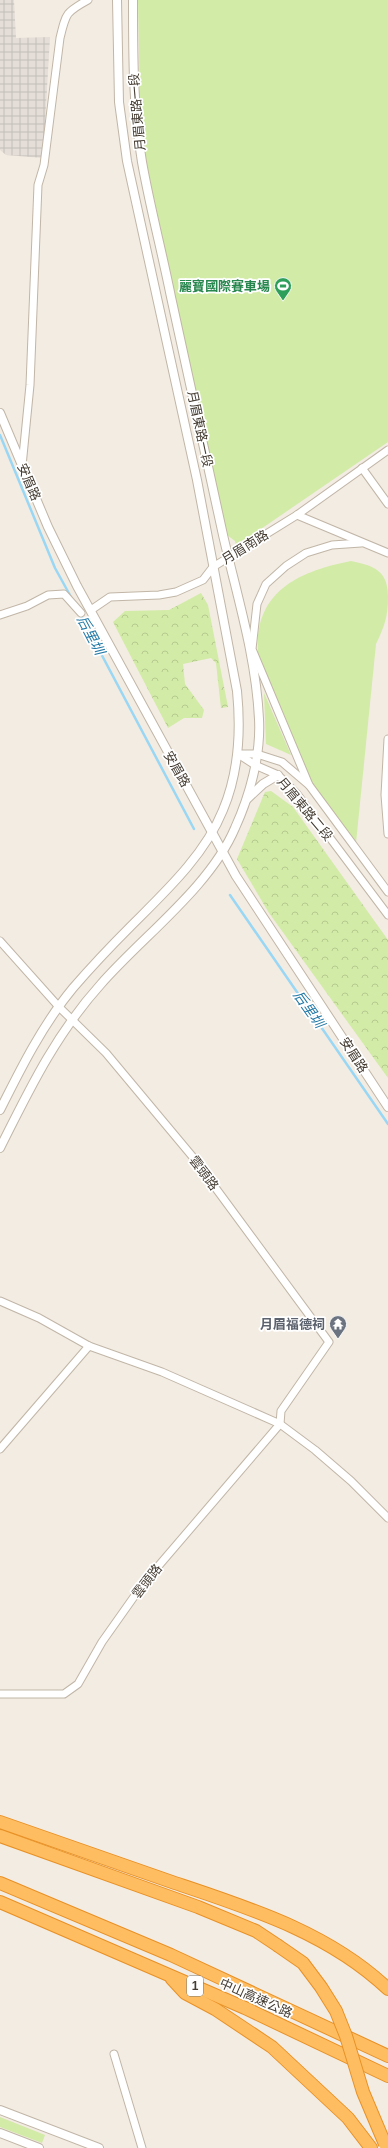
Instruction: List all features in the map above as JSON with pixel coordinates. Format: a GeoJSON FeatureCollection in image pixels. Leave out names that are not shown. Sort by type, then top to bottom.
{"type":"FeatureCollection","features":[{"type":"Feature","properties":{"kind":"highway"},"geometry":{"type":"LineString","coordinates":[[0,1822],[278,1919],[332,1946],[375,1976],[388,1989]]}},
{"type":"Feature","properties":{"kind":"highway"},"geometry":{"type":"LineString","coordinates":[[0,1836],[198,1907],[256,1931],[303,1963],[321,1987],[336,2011],[346,2036],[362,2092],[387,2145]]}},
{"type":"Feature","properties":{"kind":"highway","name":"中山高速公路"},"geometry":{"type":"LineString","coordinates":[[0,1883],[171,1955],[388,2056]]}},
{"type":"Feature","properties":{"kind":"highway","name":"中山高速公路"},"geometry":{"type":"LineString","coordinates":[[0,1902],[314,2039],[388,2076]]}},
{"type":"Feature","properties":{"kind":"highway"},"geometry":{"type":"LineString","coordinates":[[167,1974],[186,1993],[215,2009],[272,2047],[348,2118],[371,2148]]}},
{"type":"Feature","properties":{"kind":"street"},"geometry":{"type":"LineString","coordinates":[[22,466],[30,386],[38,185],[44,165],[60,38],[64,20],[69,11],[88,0]]}},
{"type":"Feature","properties":{"kind":"street","name":"月眉東路一段"},"geometry":{"type":"LineString","coordinates":[[0,1110],[34,1045],[59,1007],[112,945],[170,887],[200,850],[223,810],[238,754],[240,721],[237,691],[196,480],[127,161],[119,102],[117,0]]}},
{"type":"Feature","properties":{"kind":"street","name":"月眉東路一段"},"geometry":{"type":"LineString","coordinates":[[0,1148],[48,1054],[72,1018],[102,983],[188,895],[222,852],[235,830],[246,799],[257,754],[260,721],[252,649],[228,557],[142,162],[133,90],[132,0]]}},
{"type":"Feature","properties":{"kind":"street","name":"安眉路"},"geometry":{"type":"LineString","coordinates":[[0,413],[51,533],[77,586],[222,852],[236,876],[388,1107]]}},
{"type":"Feature","properties":{"kind":"street","name":"月眉南路"},"geometry":{"type":"LineString","coordinates":[[91,610],[110,597],[159,595],[176,592],[203,580],[213,567],[297,515],[388,450]]}},
{"type":"Feature","properties":{"kind":"street"},"geometry":{"type":"LineString","coordinates":[[362,468],[388,504]]}},
{"type":"Feature","properties":{"kind":"street"},"geometry":{"type":"LineString","coordinates":[[297,515],[388,553]]}},
{"type":"Feature","properties":{"kind":"street"},"geometry":{"type":"LineString","coordinates":[[309,784],[252,649],[257,604],[266,584],[286,566],[306,553],[332,545],[361,543]]}},
{"type":"Feature","properties":{"kind":"street"},"geometry":{"type":"LineString","coordinates":[[0,615],[27,606],[48,595],[64,594],[81,613]]}},
{"type":"Feature","properties":{"kind":"street"},"geometry":{"type":"LineString","coordinates":[[388,738],[385,795],[388,834]]}},
{"type":"Feature","properties":{"kind":"street","name":"月眉東路二段"},"geometry":{"type":"LineString","coordinates":[[238,754],[257,754],[282,762],[309,784],[388,892]]}},
{"type":"Feature","properties":{"kind":"street","name":"月眉東路二段"},"geometry":{"type":"LineString","coordinates":[[238,754],[255,765],[278,774],[297,794],[388,915]]}},
{"type":"Feature","properties":{"kind":"street"},"geometry":{"type":"LineString","coordinates":[[246,799],[263,784],[278,774]]}},
{"type":"Feature","properties":{"kind":"street","name":"雲頭路"},"geometry":{"type":"LineString","coordinates":[[0,941],[59,1007],[72,1018],[106,1053],[192,1156],[329,1342],[281,1410],[280,1424],[143,1584],[102,1642],[78,1684],[64,1694],[0,1694]]}},
{"type":"Feature","properties":{"kind":"street"},"geometry":{"type":"LineString","coordinates":[[0,1301],[39,1318],[89,1346],[162,1372],[280,1424],[352,1481],[388,1518]]}},
{"type":"Feature","properties":{"kind":"street"},"geometry":{"type":"LineString","coordinates":[[0,1449],[89,1346]]}},
{"type":"Feature","properties":{"kind":"street"},"geometry":{"type":"LineString","coordinates":[[114,2054],[142,2148]]}},
{"type":"Feature","properties":{"kind":"street"},"geometry":{"type":"LineString","coordinates":[[0,2110],[99,2148]]}},
{"type":"Feature","properties":{"kind":"street"},"geometry":{"type":"LineString","coordinates":[[0,2133],[40,2148]]}},
{"type":"Feature","properties":{"kind":"shaded area"},"geometry":{"type":"Polygon","coordinates":[[[0,0],[14,0],[16,38],[50,37],[43,158],[6,155],[0,150],[0,0]]]}},
{"type":"Feature","properties":{"kind":"green space","name":"麗寶國際賽車場"},"geometry":{"type":"Polygon","coordinates":[[[138,0],[388,0],[388,442],[236,546],[235,541],[227,535],[146,161],[140,105],[138,0]]]}},
{"type":"Feature","properties":{"kind":"green space"},"geometry":{"type":"Polygon","coordinates":[[[351,561],[367,565],[378,571],[386,581],[388,597],[385,622],[376,644],[356,843],[313,783],[265,673],[258,652],[259,631],[264,613],[272,599],[284,587],[298,578],[314,571],[351,561]]]}},
{"type":"Feature","properties":{"kind":"green space"},"geometry":{"type":"Polygon","coordinates":[[[201,593],[208,605],[228,707],[221,708],[216,663],[211,658],[183,664],[185,684],[204,710],[202,718],[184,718],[168,728],[113,622],[125,611],[169,610],[201,593]]]}},
{"type":"Feature","properties":{"kind":"green space"},"geometry":{"type":"Polygon","coordinates":[[[264,693],[291,755],[266,744],[264,693]]]}},
{"type":"Feature","properties":{"kind":"green space"},"geometry":{"type":"Polygon","coordinates":[[[271,791],[293,807],[388,940],[388,1078],[269,913],[237,859],[265,792],[271,791]]]}},
{"type":"Feature","properties":{"kind":"green space"},"geometry":{"type":"Polygon","coordinates":[[[0,2117],[45,2135],[42,2143],[0,2127],[0,2117]]]}},
{"type":"Feature","properties":{"kind":"waterway","name":"后里圳"},"geometry":{"type":"LineString","coordinates":[[0,435],[55,568],[71,597]]}},
{"type":"Feature","properties":{"kind":"waterway","name":"后里圳"},"geometry":{"type":"LineString","coordinates":[[80,614],[194,829]]}},
{"type":"Feature","properties":{"kind":"waterway","name":"后里圳"},"geometry":{"type":"LineString","coordinates":[[230,895],[388,1124]]}},
{"type":"Feature","properties":{"kind":"place","name":"麗寶國際賽車場"},"geometry":{"type":"Point","coordinates":[283,301]}},
{"type":"Feature","properties":{"kind":"place","name":"月眉福德祠"},"geometry":{"type":"Point","coordinates":[338,1339]}}]}
